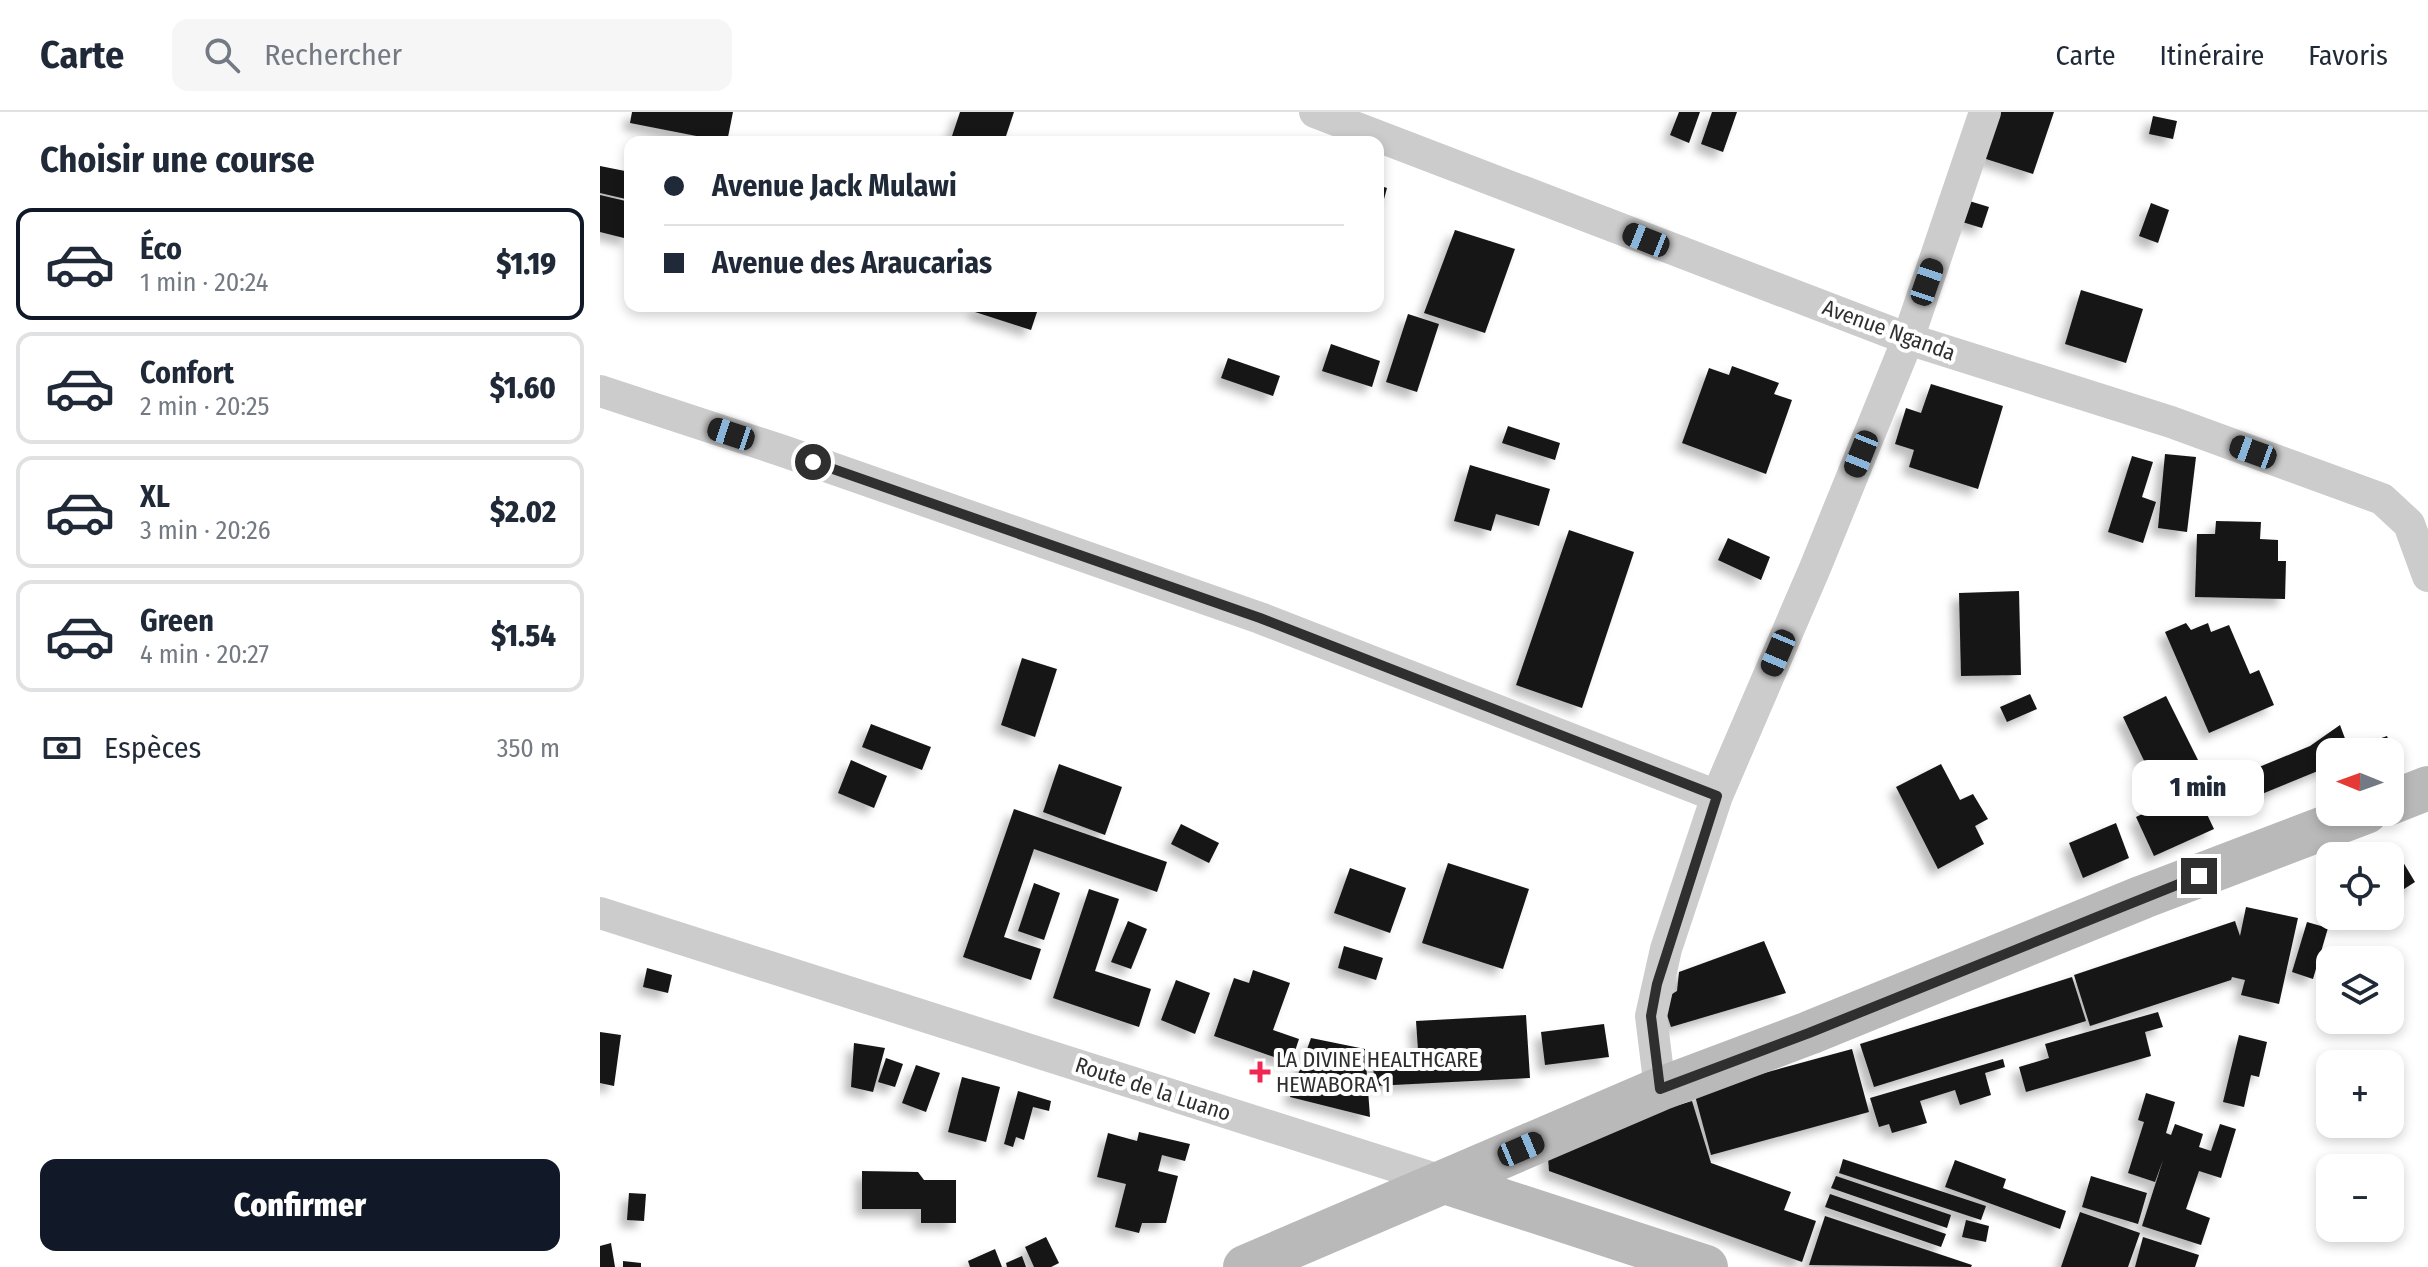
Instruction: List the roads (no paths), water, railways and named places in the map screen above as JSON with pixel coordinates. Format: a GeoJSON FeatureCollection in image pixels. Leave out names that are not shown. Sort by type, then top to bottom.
{"type":"FeatureCollection","features":[{"type":"Feature","properties":{"kind":"street","name":"Avenue Nganda"},"geometry":{"type":"LineString","coordinates":[[1315,112],[1378,136]]}},
{"type":"Feature","properties":{"kind":"street"},"geometry":{"type":"LineString","coordinates":[[1660,1089],[1651,1016],[1657,984],[1717,796],[1815,568],[1908,339],[1985,112]]}},
{"type":"Feature","properties":{"kind":"street","name":"Avenue Nganda"},"geometry":{"type":"LineString","coordinates":[[1384,138],[1908,339],[2171,422],[2382,499],[2409,524],[2428,576]]}},
{"type":"Feature","properties":{"kind":"street"},"geometry":{"type":"LineString","coordinates":[[600,391],[783,451],[1260,618],[1717,796]]}},
{"type":"Feature","properties":{"kind":"street"},"geometry":{"type":"LineString","coordinates":[[2404,797],[2428,788]]}},
{"type":"Feature","properties":{"kind":"street"},"geometry":{"type":"LineString","coordinates":[[1245,1267],[1660,1089],[2329,826]]}},
{"type":"Feature","properties":{"kind":"street","name":"Route de la Luano"},"geometry":{"type":"LineString","coordinates":[[600,913],[1706,1267]]}},
{"type":"Feature","properties":{"kind":"place","name":"LA DIVINE HEALTHCARE HEWABORA 1"},"geometry":{"type":"Point","coordinates":[1260,1072]}}]}
